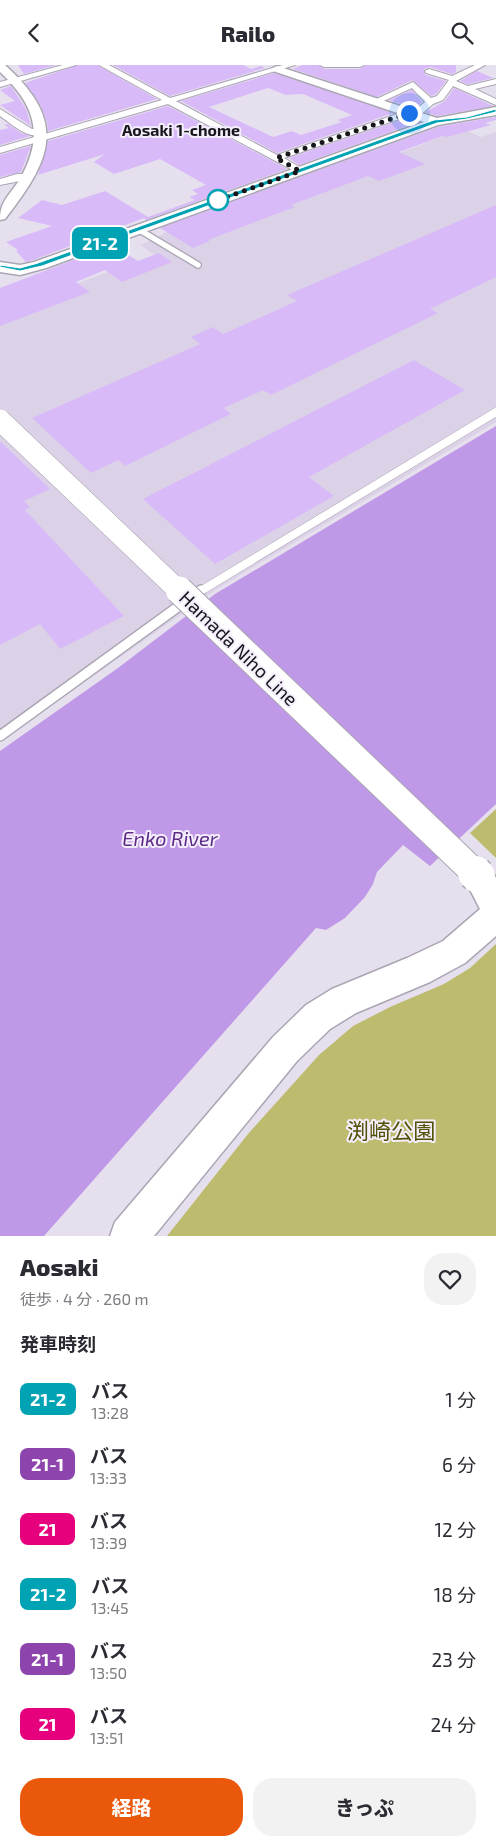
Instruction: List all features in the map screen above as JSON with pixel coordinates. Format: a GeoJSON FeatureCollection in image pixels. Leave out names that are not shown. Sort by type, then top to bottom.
{"type":"FeatureCollection","features":[{"type":"Feature","properties":{"kind":"street"},"geometry":{"type":"LineString","coordinates":[[0,85],[72,65]]}},
{"type":"Feature","properties":{"kind":"street"},"geometry":{"type":"LineString","coordinates":[[103,65],[300,171]]}},
{"type":"Feature","properties":{"kind":"street"},"geometry":{"type":"LineString","coordinates":[[324,65],[360,65]]}},
{"type":"Feature","properties":{"kind":"street"},"geometry":{"type":"LineString","coordinates":[[276,158],[412,114],[440,97],[453,81],[481,65]]}},
{"type":"Feature","properties":{"kind":"street"},"geometry":{"type":"LineString","coordinates":[[0,66],[18,80],[34,102],[41,135],[38,157],[15,198],[0,216]]}},
{"type":"Feature","properties":{"kind":"street"},"geometry":{"type":"LineString","coordinates":[[0,150],[27,142],[41,135],[169,100],[280,66],[374,102],[436,121]]}},
{"type":"Feature","properties":{"kind":"street"},"geometry":{"type":"LineString","coordinates":[[429,71],[496,102]]}},
{"type":"Feature","properties":{"kind":"street"},"geometry":{"type":"LineString","coordinates":[[468,89],[496,81]]}},
{"type":"Feature","properties":{"kind":"street"},"geometry":{"type":"LineString","coordinates":[[374,102],[413,84],[430,102]]}},
{"type":"Feature","properties":{"kind":"street"},"geometry":{"type":"LineString","coordinates":[[0,267],[20,270],[40,265],[436,121],[467,118],[496,111]]}},
{"type":"Feature","properties":{"kind":"street"},"geometry":{"type":"LineString","coordinates":[[0,112],[31,132],[41,135]]}},
{"type":"Feature","properties":{"kind":"street"},"geometry":{"type":"LineString","coordinates":[[0,124],[27,142]]}},
{"type":"Feature","properties":{"kind":"street"},"geometry":{"type":"LineString","coordinates":[[0,182],[16,177],[27,177]]}},
{"type":"Feature","properties":{"kind":"street","name":"Hamada Niho Line"},"geometry":{"type":"LineString","coordinates":[[0,420],[487,881],[496,907]]}},
{"type":"Feature","properties":{"kind":"street"},"geometry":{"type":"LineString","coordinates":[[129,1236],[285,1049],[318,1017],[344,1001],[418,971],[454,952],[496,915]]}},
{"type":"Feature","properties":{"kind":"lane"},"geometry":{"type":"LineString","coordinates":[[138,229],[198,265]]}},
{"type":"Feature","properties":{"kind":"lane"},"geometry":{"type":"LineString","coordinates":[[0,736],[215,580],[496,412]]}},
{"type":"Feature","properties":{"kind":"shaded area"},"geometry":{"type":"Polygon","coordinates":[[[463,129],[481,137],[496,132],[496,422],[217,589],[0,742],[0,312],[154,255],[141,245],[164,233],[197,220],[207,225],[463,129]]]}},
{"type":"Feature","properties":{"kind":"green space"},"geometry":{"type":"Polygon","coordinates":[[[496,809],[496,858],[470,833],[496,809]]]}},
{"type":"Feature","properties":{"kind":"green space","name":"渕崎公園"},"geometry":{"type":"Polygon","coordinates":[[[496,944],[496,1236],[167,1236],[248,1134],[319,1055],[353,1026],[390,1007],[444,984],[470,968],[496,944]]]}},
{"type":"Feature","properties":{"kind":"water","name":"Enko River"},"geometry":{"type":"Polygon","coordinates":[[[496,426],[496,804],[430,866],[403,845],[377,872],[373,884],[365,897],[345,918],[326,930],[316,928],[44,1236],[0,1236],[0,751],[118,668],[215,594],[496,426]]]}},
{"type":"Feature","properties":{"kind":"building"},"geometry":{"type":"Polygon","coordinates":[[[18,65],[56,65],[24,74],[18,65]]]}},
{"type":"Feature","properties":{"kind":"building"},"geometry":{"type":"Polygon","coordinates":[[[78,65],[97,65],[157,99],[48,131],[47,122],[40,104],[25,83],[78,65]]]}},
{"type":"Feature","properties":{"kind":"building"},"geometry":{"type":"Polygon","coordinates":[[[113,65],[243,65],[251,69],[261,66],[265,68],[170,96],[113,65]]]}},
{"type":"Feature","properties":{"kind":"building"},"geometry":{"type":"Polygon","coordinates":[[[302,65],[318,65],[324,69],[360,69],[366,65],[456,65],[456,72],[452,74],[430,67],[424,69],[425,75],[446,81],[436,94],[431,96],[412,80],[377,97],[293,69],[302,65]]]}},
{"type":"Feature","properties":{"kind":"building"},"geometry":{"type":"Polygon","coordinates":[[[477,71],[493,78],[468,84],[460,81],[477,71]]]}},
{"type":"Feature","properties":{"kind":"building"},"geometry":{"type":"Polygon","coordinates":[[[274,73],[393,113],[277,153],[181,101],[274,73]],[[268,88],[209,107],[273,137],[292,131],[301,135],[342,122],[337,120],[352,115],[303,94],[286,95],[268,88]]]}},
{"type":"Feature","properties":{"kind":"building"},"geometry":{"type":"Polygon","coordinates":[[[11,86],[26,109],[31,126],[0,105],[15,101],[0,90],[11,86]]]}},
{"type":"Feature","properties":{"kind":"building"},"geometry":{"type":"Polygon","coordinates":[[[454,88],[493,106],[437,116],[426,112],[445,101],[454,88]]]}},
{"type":"Feature","properties":{"kind":"building"},"geometry":{"type":"Polygon","coordinates":[[[412,90],[422,102],[414,109],[389,100],[412,90]]]}},
{"type":"Feature","properties":{"kind":"building"},"geometry":{"type":"Polygon","coordinates":[[[168,106],[287,169],[146,220],[144,218],[26,262],[16,251],[18,250],[6,242],[52,226],[18,218],[42,200],[62,205],[105,191],[148,217],[195,200],[189,197],[198,194],[192,190],[206,185],[160,159],[114,174],[94,162],[105,154],[38,175],[48,141],[168,106]]]}},
{"type":"Feature","properties":{"kind":"building"},"geometry":{"type":"Polygon","coordinates":[[[496,117],[496,120],[485,123],[491,125],[447,137],[443,136],[399,152],[425,164],[379,181],[368,176],[291,205],[295,207],[208,240],[210,241],[193,248],[160,228],[438,127],[496,117]]]}},
{"type":"Feature","properties":{"kind":"building"},"geometry":{"type":"Polygon","coordinates":[[[407,118],[418,122],[299,165],[289,158],[407,118]]]}},
{"type":"Feature","properties":{"kind":"building"},"geometry":{"type":"Polygon","coordinates":[[[8,124],[21,133],[30,136],[0,145],[0,130],[9,128],[4,125],[8,124]]]}},
{"type":"Feature","properties":{"kind":"building"},"geometry":{"type":"Polygon","coordinates":[[[31,146],[21,172],[0,177],[0,155],[31,146]]]}},
{"type":"Feature","properties":{"kind":"building"},"geometry":{"type":"Polygon","coordinates":[[[496,205],[496,277],[430,309],[438,313],[271,395],[263,390],[224,408],[231,414],[125,466],[118,460],[91,473],[32,418],[200,344],[191,337],[213,327],[223,334],[297,301],[287,295],[496,205]]]}},
{"type":"Feature","properties":{"kind":"building"},"geometry":{"type":"Polygon","coordinates":[[[113,245],[138,261],[159,253],[172,262],[122,282],[105,270],[76,282],[90,292],[0,326],[0,288],[113,245]]]}},
{"type":"Feature","properties":{"kind":"building"},"geometry":{"type":"Polygon","coordinates":[[[414,360],[465,390],[309,477],[334,496],[215,564],[143,499],[414,360]]]}},
{"type":"Feature","properties":{"kind":"building"},"geometry":{"type":"Polygon","coordinates":[[[0,441],[50,489],[24,501],[30,507],[25,510],[124,616],[60,649],[40,624],[0,645],[0,441]]]}},
{"type":"Feature","properties":{"kind":"bus line","name":"21-2"},"geometry":{"type":"LineString","coordinates":[[0,267],[20,270],[40,265],[436,121],[479,116],[496,111]]}},
{"type":"Feature","properties":{"kind":"district","name":"Aosaki 1-chome"},"geometry":{"type":"Point","coordinates":[181,129]}},
{"type":"Feature","properties":{"kind":"route"},"geometry":{"type":"LineString","coordinates":[[218,200],[210,203],[300,171],[276,158],[409,113]]}}]}
